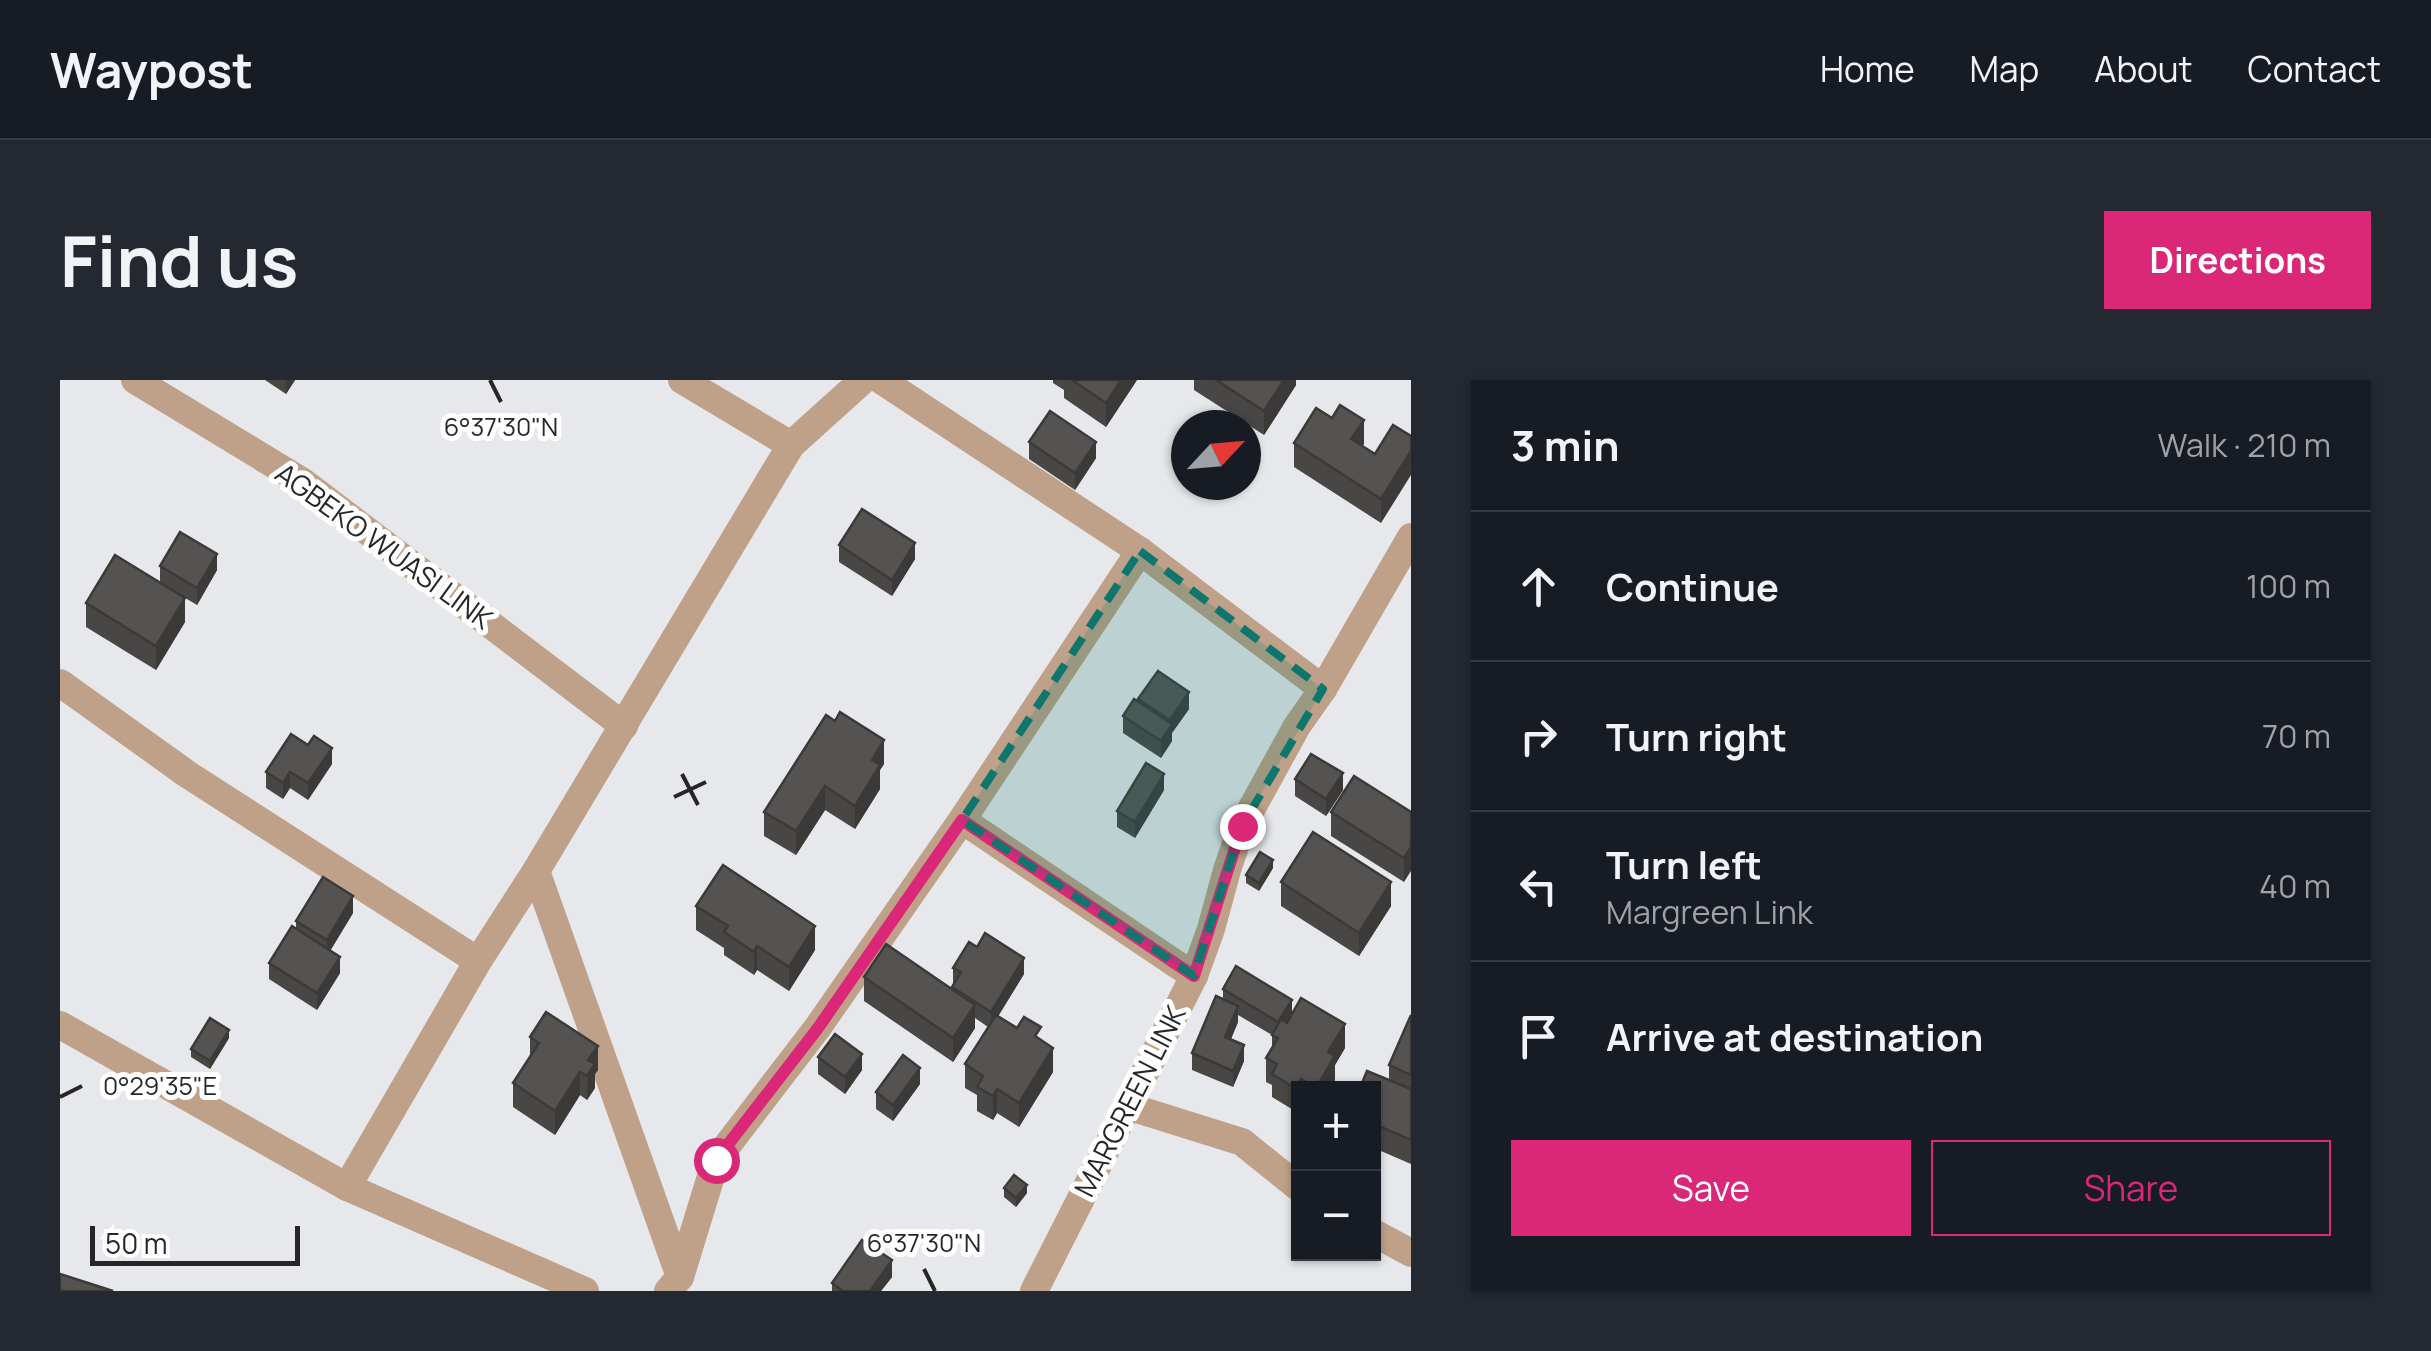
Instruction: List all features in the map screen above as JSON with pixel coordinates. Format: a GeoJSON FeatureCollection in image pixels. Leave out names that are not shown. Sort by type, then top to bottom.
{"type":"FeatureCollection","features":[{"type":"Feature","properties":{"kind":"street","name":"AGBEKO WUASI LINK"},"geometry":{"type":"LineString","coordinates":[[135,380],[304,482],[624,726]]}},
{"type":"Feature","properties":{"kind":"street"},"geometry":{"type":"LineString","coordinates":[[682,380],[791,445]]}},
{"type":"Feature","properties":{"kind":"street"},"geometry":{"type":"LineString","coordinates":[[347,1187],[478,961],[791,445],[863,380]]}},
{"type":"Feature","properties":{"kind":"street"},"geometry":{"type":"LineString","coordinates":[[881,380],[1140,551],[1323,689]]}},
{"type":"Feature","properties":{"kind":"street","name":"MARGREEN LINK"},"geometry":{"type":"LineString","coordinates":[[1034,1291],[1194,976],[1242,826],[1411,536]]}},
{"type":"Feature","properties":{"kind":"street"},"geometry":{"type":"LineString","coordinates":[[674,1284],[716,1160],[818,1028],[1140,551]]}},
{"type":"Feature","properties":{"kind":"street"},"geometry":{"type":"LineString","coordinates":[[60,683],[187,774],[478,961]]}},
{"type":"Feature","properties":{"kind":"street"},"geometry":{"type":"LineString","coordinates":[[962,820],[1194,976]]}},
{"type":"Feature","properties":{"kind":"street"},"geometry":{"type":"LineString","coordinates":[[536,871],[674,1284]]}},
{"type":"Feature","properties":{"kind":"street"},"geometry":{"type":"LineString","coordinates":[[60,1025],[347,1187],[585,1291]]}},
{"type":"Feature","properties":{"kind":"street"},"geometry":{"type":"LineString","coordinates":[[1127,1106],[1242,1142],[1291,1181]]}},
{"type":"Feature","properties":{"kind":"street"},"geometry":{"type":"LineString","coordinates":[[1381,1237],[1411,1254]]}},
{"type":"Feature","properties":{"kind":"highlighted area"},"geometry":{"type":"Polygon","coordinates":[[[1140,551],[1323,689],[1242,826],[1194,976],[962,820],[1140,551]]]}},
{"type":"Feature","properties":{"kind":"building"},"geometry":{"type":"Polygon","coordinates":[[[1072,380],[1121,380],[1106,403],[1072,380]]]}},
{"type":"Feature","properties":{"kind":"building"},"geometry":{"type":"Polygon","coordinates":[[[1216,380],[1284,380],[1264,411],[1216,380]]]}},
{"type":"Feature","properties":{"kind":"building"},"geometry":{"type":"Polygon","coordinates":[[[1340,405],[1364,420],[1351,439],[1375,454],[1393,425],[1411,436],[1411,451],[1381,499],[1294,443],[1316,408],[1332,418],[1340,405]]]}},
{"type":"Feature","properties":{"kind":"building"},"geometry":{"type":"Polygon","coordinates":[[[1050,411],[1096,442],[1075,473],[1029,442],[1050,411]]]}},
{"type":"Feature","properties":{"kind":"building"},"geometry":{"type":"Polygon","coordinates":[[[862,509],[915,543],[892,580],[839,545],[862,509]]]}},
{"type":"Feature","properties":{"kind":"building"},"geometry":{"type":"Polygon","coordinates":[[[180,532],[217,554],[197,588],[160,566],[180,532]]]}},
{"type":"Feature","properties":{"kind":"building"},"geometry":{"type":"Polygon","coordinates":[[[115,555],[185,598],[156,646],[86,603],[115,555]]]}},
{"type":"Feature","properties":{"kind":"building"},"geometry":{"type":"Polygon","coordinates":[[[1158,671],[1189,692],[1170,720],[1138,699],[1158,671]]]}},
{"type":"Feature","properties":{"kind":"building"},"geometry":{"type":"Polygon","coordinates":[[[1134,699],[1172,724],[1161,741],[1123,716],[1134,699]]]}},
{"type":"Feature","properties":{"kind":"building"},"geometry":{"type":"Polygon","coordinates":[[[840,712],[884,740],[872,760],[880,765],[855,806],[825,786],[796,831],[764,812],[826,715],[835,721],[840,712]]]}},
{"type":"Feature","properties":{"kind":"building"},"geometry":{"type":"Polygon","coordinates":[[[291,734],[308,745],[314,736],[332,748],[308,783],[290,772],[283,783],[266,772],[291,734]]]}},
{"type":"Feature","properties":{"kind":"building"},"geometry":{"type":"Polygon","coordinates":[[[1311,754],[1343,773],[1326,799],[1295,779],[1311,754]]]}},
{"type":"Feature","properties":{"kind":"building"},"geometry":{"type":"Polygon","coordinates":[[[1146,763],[1164,774],[1135,822],[1117,811],[1146,763]]]}},
{"type":"Feature","properties":{"kind":"building"},"geometry":{"type":"Polygon","coordinates":[[[1354,776],[1411,812],[1411,847],[1404,858],[1331,812],[1354,776]]]}},
{"type":"Feature","properties":{"kind":"building"},"geometry":{"type":"Polygon","coordinates":[[[1313,832],[1391,882],[1359,933],[1281,882],[1313,832]]]}},
{"type":"Feature","properties":{"kind":"building"},"geometry":{"type":"Polygon","coordinates":[[[1260,852],[1273,860],[1259,883],[1246,875],[1260,852]]]}},
{"type":"Feature","properties":{"kind":"building"},"geometry":{"type":"Polygon","coordinates":[[[723,865],[815,926],[789,967],[757,946],[754,952],[724,932],[728,926],[696,906],[723,865]]]}},
{"type":"Feature","properties":{"kind":"building"},"geometry":{"type":"Polygon","coordinates":[[[323,877],[353,896],[327,940],[296,921],[323,877]]]}},
{"type":"Feature","properties":{"kind":"building"},"geometry":{"type":"Polygon","coordinates":[[[292,926],[340,957],[317,993],[269,963],[292,926]]]}},
{"type":"Feature","properties":{"kind":"building"},"geometry":{"type":"Polygon","coordinates":[[[985,933],[1024,958],[991,1012],[952,987],[961,972],[953,968],[969,942],[977,947],[985,933]]]}},
{"type":"Feature","properties":{"kind":"building"},"geometry":{"type":"Polygon","coordinates":[[[886,944],[975,1005],[953,1038],[864,977],[886,944]]]}},
{"type":"Feature","properties":{"kind":"building"},"geometry":{"type":"Polygon","coordinates":[[[1236,966],[1292,1000],[1278,1022],[1223,989],[1236,966]]]}},
{"type":"Feature","properties":{"kind":"building"},"geometry":{"type":"Polygon","coordinates":[[[1216,996],[1238,1006],[1225,1037],[1244,1045],[1233,1071],[1192,1053],[1216,996]]]}},
{"type":"Feature","properties":{"kind":"building"},"geometry":{"type":"Polygon","coordinates":[[[1301,998],[1345,1024],[1328,1052],[1335,1056],[1320,1081],[1301,1079],[1291,1081],[1291,1086],[1272,1074],[1277,1064],[1266,1058],[1278,1038],[1272,1035],[1281,1019],[1287,1023],[1301,998]]]}},
{"type":"Feature","properties":{"kind":"building"},"geometry":{"type":"Polygon","coordinates":[[[546,1012],[598,1046],[588,1060],[595,1064],[587,1076],[580,1072],[555,1111],[513,1083],[539,1043],[530,1037],[546,1012]]]}},
{"type":"Feature","properties":{"kind":"building"},"geometry":{"type":"Polygon","coordinates":[[[996,1015],[1017,1028],[1024,1017],[1041,1027],[1035,1036],[1053,1048],[1019,1103],[997,1089],[993,1096],[977,1087],[983,1076],[965,1064],[996,1015]]]}},
{"type":"Feature","properties":{"kind":"building"},"geometry":{"type":"Polygon","coordinates":[[[1411,1015],[1411,1075],[1389,1065],[1411,1015]]]}},
{"type":"Feature","properties":{"kind":"building"},"geometry":{"type":"Polygon","coordinates":[[[210,1018],[229,1030],[210,1061],[191,1049],[210,1018]]]}},
{"type":"Feature","properties":{"kind":"building"},"geometry":{"type":"Polygon","coordinates":[[[835,1034],[862,1054],[845,1077],[818,1057],[835,1034]]]}},
{"type":"Feature","properties":{"kind":"building"},"geometry":{"type":"Polygon","coordinates":[[[903,1055],[920,1068],[893,1105],[876,1092],[903,1055]]]}},
{"type":"Feature","properties":{"kind":"building"},"geometry":{"type":"Polygon","coordinates":[[[1367,1071],[1411,1089],[1411,1140],[1381,1127],[1381,1081],[1363,1081],[1367,1071]]]}},
{"type":"Feature","properties":{"kind":"building"},"geometry":{"type":"Polygon","coordinates":[[[1014,1175],[1027,1185],[1016,1198],[1004,1188],[1014,1175]]]}},
{"type":"Feature","properties":{"kind":"building"},"geometry":{"type":"Polygon","coordinates":[[[862,1240],[892,1260],[870,1291],[843,1291],[832,1283],[862,1240]]]}},
{"type":"Feature","properties":{"kind":"building"},"geometry":{"type":"Polygon","coordinates":[[[60,1274],[113,1291],[60,1291],[60,1274]]]}},
{"type":"Feature","properties":{"kind":"route"},"geometry":{"type":"LineString","coordinates":[[716,1160],[818,1028],[962,820],[1194,976],[1242,826]]}}]}
